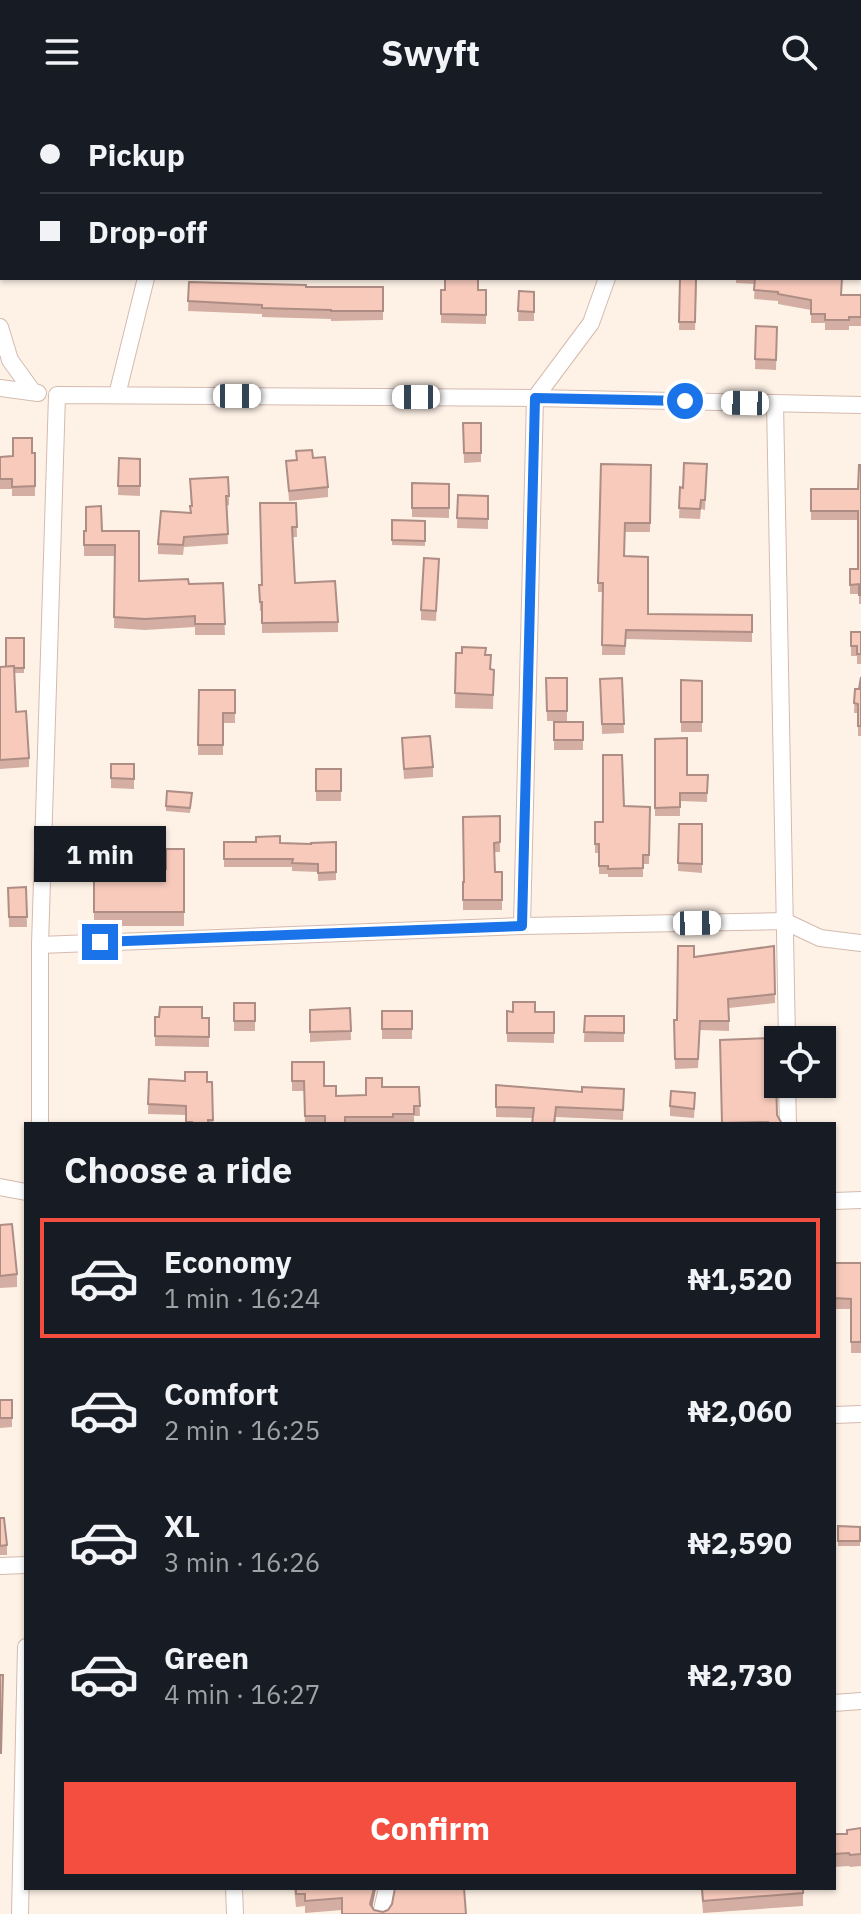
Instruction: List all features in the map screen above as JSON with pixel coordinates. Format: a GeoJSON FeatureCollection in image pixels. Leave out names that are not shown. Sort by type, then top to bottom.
{"type":"FeatureCollection","features":[{"type":"Feature","properties":{"kind":"street"},"geometry":{"type":"LineString","coordinates":[[117,395],[146,280]]}},
{"type":"Feature","properties":{"kind":"street"},"geometry":{"type":"LineString","coordinates":[[522,926],[535,398],[591,323],[606,280]]}},
{"type":"Feature","properties":{"kind":"street"},"geometry":{"type":"LineString","coordinates":[[0,327],[10,360],[33,392]]}},
{"type":"Feature","properties":{"kind":"street"},"geometry":{"type":"LineString","coordinates":[[0,388],[57,395],[535,398],[861,405]]}},
{"type":"Feature","properties":{"kind":"street"},"geometry":{"type":"LineString","coordinates":[[40,1122],[40,945],[57,395]]}},
{"type":"Feature","properties":{"kind":"street"},"geometry":{"type":"LineString","coordinates":[[775,403],[787,1026]]}},
{"type":"Feature","properties":{"kind":"street"},"geometry":{"type":"LineString","coordinates":[[40,945],[522,926],[784,921],[820,938],[861,943]]}},
{"type":"Feature","properties":{"kind":"street"},"geometry":{"type":"LineString","coordinates":[[787,1098],[788,1122]]}},
{"type":"Feature","properties":{"kind":"street"},"geometry":{"type":"LineString","coordinates":[[0,1187],[24,1192]]}},
{"type":"Feature","properties":{"kind":"street"},"geometry":{"type":"LineString","coordinates":[[836,1201],[861,1200]]}},
{"type":"Feature","properties":{"kind":"street"},"geometry":{"type":"LineString","coordinates":[[836,1415],[861,1414]]}},
{"type":"Feature","properties":{"kind":"street"},"geometry":{"type":"LineString","coordinates":[[0,1566],[24,1565]]}},
{"type":"Feature","properties":{"kind":"street"},"geometry":{"type":"LineString","coordinates":[[836,1703],[861,1701]]}},
{"type":"Feature","properties":{"kind":"street"},"geometry":{"type":"LineString","coordinates":[[20,1914],[24,1755]]}},
{"type":"Feature","properties":{"kind":"street"},"geometry":{"type":"LineString","coordinates":[[234,1890],[235,1914]]}},
{"type":"Feature","properties":{"kind":"street"},"geometry":{"type":"LineString","coordinates":[[381,1914],[387,1890]]}},
{"type":"Feature","properties":{"kind":"building"},"geometry":{"type":"Polygon","coordinates":[[[445,280],[478,280],[478,290],[486,290],[486,315],[441,314],[441,290],[445,290],[445,280]]]}},
{"type":"Feature","properties":{"kind":"building"},"geometry":{"type":"Polygon","coordinates":[[[680,280],[696,280],[695,322],[679,322],[680,280]]]}},
{"type":"Feature","properties":{"kind":"building"},"geometry":{"type":"Polygon","coordinates":[[[755,280],[842,280],[841,295],[861,295],[861,317],[825,320],[825,314],[811,314],[811,300],[754,290],[755,280]]]}},
{"type":"Feature","properties":{"kind":"building"},"geometry":{"type":"Polygon","coordinates":[[[189,282],[383,287],[383,311],[262,308],[262,305],[188,301],[189,282]]]}},
{"type":"Feature","properties":{"kind":"building"},"geometry":{"type":"Polygon","coordinates":[[[519,291],[534,292],[534,312],[518,311],[519,291]]]}},
{"type":"Feature","properties":{"kind":"building"},"geometry":{"type":"Polygon","coordinates":[[[756,326],[777,327],[776,360],[755,359],[756,326]]]}},
{"type":"Feature","properties":{"kind":"building"},"geometry":{"type":"Polygon","coordinates":[[[463,423],[481,423],[481,453],[464,453],[463,423]]]}},
{"type":"Feature","properties":{"kind":"building"},"geometry":{"type":"Polygon","coordinates":[[[13,438],[32,438],[35,486],[12,487],[12,479],[0,479],[0,457],[13,456],[13,438]]]}},
{"type":"Feature","properties":{"kind":"building"},"geometry":{"type":"Polygon","coordinates":[[[312,450],[313,458],[325,457],[328,487],[289,491],[286,461],[297,460],[296,451],[312,450]]]}},
{"type":"Feature","properties":{"kind":"building"},"geometry":{"type":"Polygon","coordinates":[[[119,458],[140,459],[140,486],[118,486],[119,458]]]}},
{"type":"Feature","properties":{"kind":"building"},"geometry":{"type":"Polygon","coordinates":[[[684,463],[707,464],[705,500],[701,500],[700,509],[679,508],[684,463]]]}},
{"type":"Feature","properties":{"kind":"building"},"geometry":{"type":"Polygon","coordinates":[[[601,464],[651,465],[650,523],[625,523],[624,556],[648,557],[648,614],[752,615],[752,632],[626,630],[625,646],[602,645],[603,583],[598,583],[601,464]]]}},
{"type":"Feature","properties":{"kind":"building"},"geometry":{"type":"Polygon","coordinates":[[[859,465],[861,595],[859,584],[850,585],[850,569],[858,569],[858,511],[811,511],[811,489],[858,489],[859,465]]]}},
{"type":"Feature","properties":{"kind":"building"},"geometry":{"type":"Polygon","coordinates":[[[228,477],[228,534],[184,537],[183,545],[158,544],[161,511],[191,513],[190,479],[228,477]]]}},
{"type":"Feature","properties":{"kind":"building"},"geometry":{"type":"Polygon","coordinates":[[[412,483],[449,484],[449,508],[412,508],[412,483]]]}},
{"type":"Feature","properties":{"kind":"building"},"geometry":{"type":"Polygon","coordinates":[[[458,495],[488,496],[488,519],[457,518],[458,495]]]}},
{"type":"Feature","properties":{"kind":"building"},"geometry":{"type":"Polygon","coordinates":[[[260,503],[296,503],[297,527],[292,527],[295,583],[335,581],[338,622],[262,623],[260,503]]]}},
{"type":"Feature","properties":{"kind":"building"},"geometry":{"type":"Polygon","coordinates":[[[101,506],[102,531],[139,531],[139,581],[188,579],[189,584],[223,583],[225,624],[195,624],[195,616],[114,617],[115,545],[84,545],[86,507],[101,506]]]}},
{"type":"Feature","properties":{"kind":"building"},"geometry":{"type":"Polygon","coordinates":[[[392,520],[425,521],[425,541],[392,540],[392,520]]]}},
{"type":"Feature","properties":{"kind":"building"},"geometry":{"type":"Polygon","coordinates":[[[424,558],[439,559],[436,611],[421,610],[424,558]]]}},
{"type":"Feature","properties":{"kind":"building"},"geometry":{"type":"Polygon","coordinates":[[[851,632],[861,632],[861,654],[857,654],[857,646],[851,646],[851,632]]]}},
{"type":"Feature","properties":{"kind":"building"},"geometry":{"type":"Polygon","coordinates":[[[6,638],[24,638],[24,668],[6,667],[6,638]]]}},
{"type":"Feature","properties":{"kind":"building"},"geometry":{"type":"Polygon","coordinates":[[[462,647],[486,648],[485,655],[491,655],[493,695],[455,693],[456,653],[462,653],[462,647]]]}},
{"type":"Feature","properties":{"kind":"building"},"geometry":{"type":"Polygon","coordinates":[[[14,666],[16,712],[26,711],[29,758],[0,760],[0,667],[14,666]]]}},
{"type":"Feature","properties":{"kind":"building"},"geometry":{"type":"Polygon","coordinates":[[[861,677],[861,726],[858,726],[858,704],[854,703],[855,689],[859,689],[861,677]]]}},
{"type":"Feature","properties":{"kind":"building"},"geometry":{"type":"Polygon","coordinates":[[[546,678],[567,678],[567,711],[547,711],[546,678]]]}},
{"type":"Feature","properties":{"kind":"building"},"geometry":{"type":"Polygon","coordinates":[[[622,678],[624,724],[602,724],[600,679],[622,678]]]}},
{"type":"Feature","properties":{"kind":"building"},"geometry":{"type":"Polygon","coordinates":[[[681,680],[702,681],[702,722],[681,722],[681,680]]]}},
{"type":"Feature","properties":{"kind":"building"},"geometry":{"type":"Polygon","coordinates":[[[199,690],[235,690],[235,713],[223,713],[223,745],[198,745],[199,690]]]}},
{"type":"Feature","properties":{"kind":"building"},"geometry":{"type":"Polygon","coordinates":[[[554,722],[583,722],[583,740],[554,740],[554,722]]]}},
{"type":"Feature","properties":{"kind":"building"},"geometry":{"type":"Polygon","coordinates":[[[430,736],[433,767],[404,769],[402,738],[430,736]]]}},
{"type":"Feature","properties":{"kind":"building"},"geometry":{"type":"Polygon","coordinates":[[[687,738],[687,775],[708,775],[707,793],[680,793],[680,807],[655,808],[655,739],[687,738]]]}},
{"type":"Feature","properties":{"kind":"building"},"geometry":{"type":"Polygon","coordinates":[[[603,755],[622,755],[624,806],[650,807],[649,855],[643,855],[643,868],[608,869],[608,866],[599,866],[595,822],[603,822],[603,755]]]}},
{"type":"Feature","properties":{"kind":"building"},"geometry":{"type":"Polygon","coordinates":[[[111,764],[134,764],[134,779],[111,778],[111,764]]]}},
{"type":"Feature","properties":{"kind":"building"},"geometry":{"type":"Polygon","coordinates":[[[316,769],[341,769],[341,791],[316,791],[316,769]]]}},
{"type":"Feature","properties":{"kind":"building"},"geometry":{"type":"Polygon","coordinates":[[[167,791],[192,793],[190,808],[166,806],[167,791]]]}},
{"type":"Feature","properties":{"kind":"building"},"geometry":{"type":"Polygon","coordinates":[[[500,816],[500,842],[494,843],[495,872],[502,872],[502,900],[463,900],[463,817],[500,816]]]}},
{"type":"Feature","properties":{"kind":"building"},"geometry":{"type":"Polygon","coordinates":[[[679,824],[702,824],[702,864],[678,863],[679,824]]]}},
{"type":"Feature","properties":{"kind":"building"},"geometry":{"type":"Polygon","coordinates":[[[106,833],[134,834],[132,869],[166,869],[166,849],[184,849],[184,912],[94,912],[94,844],[106,845],[106,833]]]}},
{"type":"Feature","properties":{"kind":"building"},"geometry":{"type":"Polygon","coordinates":[[[280,836],[280,843],[336,842],[336,872],[318,873],[318,864],[292,863],[293,859],[224,859],[224,842],[256,842],[256,837],[280,836]]]}},
{"type":"Feature","properties":{"kind":"building"},"geometry":{"type":"Polygon","coordinates":[[[26,887],[27,917],[9,917],[8,888],[26,887]]]}},
{"type":"Feature","properties":{"kind":"building"},"geometry":{"type":"Polygon","coordinates":[[[678,946],[694,946],[694,957],[774,946],[775,994],[728,999],[729,1021],[700,1021],[698,1059],[675,1059],[678,946]]]}},
{"type":"Feature","properties":{"kind":"building"},"geometry":{"type":"Polygon","coordinates":[[[513,1002],[535,1002],[535,1012],[554,1012],[554,1033],[507,1033],[507,1011],[513,1012],[513,1002]]]}},
{"type":"Feature","properties":{"kind":"building"},"geometry":{"type":"Polygon","coordinates":[[[234,1003],[255,1003],[255,1021],[234,1021],[234,1003]]]}},
{"type":"Feature","properties":{"kind":"building"},"geometry":{"type":"Polygon","coordinates":[[[160,1007],[202,1007],[202,1018],[209,1018],[209,1037],[155,1036],[155,1017],[159,1017],[160,1007]]]}},
{"type":"Feature","properties":{"kind":"building"},"geometry":{"type":"Polygon","coordinates":[[[350,1008],[351,1031],[310,1032],[310,1010],[350,1008]]]}},
{"type":"Feature","properties":{"kind":"building"},"geometry":{"type":"Polygon","coordinates":[[[382,1011],[412,1011],[412,1029],[382,1029],[382,1011]]]}},
{"type":"Feature","properties":{"kind":"building"},"geometry":{"type":"Polygon","coordinates":[[[585,1016],[624,1016],[624,1033],[584,1032],[585,1016]]]}},
{"type":"Feature","properties":{"kind":"building"},"geometry":{"type":"Polygon","coordinates":[[[764,1038],[764,1098],[777,1098],[777,1115],[781,1122],[722,1122],[720,1040],[764,1038]]]}},
{"type":"Feature","properties":{"kind":"building"},"geometry":{"type":"Polygon","coordinates":[[[292,1062],[324,1062],[324,1086],[336,1086],[336,1096],[366,1095],[366,1078],[382,1078],[382,1087],[419,1087],[420,1106],[414,1106],[414,1114],[345,1117],[345,1122],[325,1122],[325,1116],[305,1116],[304,1081],[292,1081],[292,1062]]]}},
{"type":"Feature","properties":{"kind":"building"},"geometry":{"type":"Polygon","coordinates":[[[185,1072],[207,1072],[207,1082],[212,1082],[213,1120],[186,1122],[186,1106],[148,1104],[149,1079],[185,1081],[185,1072]]]}},
{"type":"Feature","properties":{"kind":"building"},"geometry":{"type":"Polygon","coordinates":[[[496,1085],[582,1092],[582,1087],[624,1089],[623,1110],[556,1107],[554,1122],[532,1122],[534,1108],[496,1107],[496,1085]]]}},
{"type":"Feature","properties":{"kind":"building"},"geometry":{"type":"Polygon","coordinates":[[[671,1091],[695,1093],[694,1109],[670,1106],[671,1091]]]}},
{"type":"Feature","properties":{"kind":"building"},"geometry":{"type":"Polygon","coordinates":[[[12,1224],[17,1274],[0,1276],[0,1225],[12,1224]]]}},
{"type":"Feature","properties":{"kind":"building"},"geometry":{"type":"Polygon","coordinates":[[[836,1263],[861,1263],[861,1342],[851,1342],[851,1299],[836,1298],[836,1263]]]}},
{"type":"Feature","properties":{"kind":"building"},"geometry":{"type":"Polygon","coordinates":[[[0,1400],[12,1400],[12,1418],[0,1418],[0,1400]]]}},
{"type":"Feature","properties":{"kind":"building"},"geometry":{"type":"Polygon","coordinates":[[[0,1518],[4,1518],[7,1545],[0,1546],[0,1518]]]}},
{"type":"Feature","properties":{"kind":"building"},"geometry":{"type":"Polygon","coordinates":[[[838,1526],[860,1527],[860,1541],[838,1541],[838,1526]]]}},
{"type":"Feature","properties":{"kind":"building"},"geometry":{"type":"Polygon","coordinates":[[[0,1675],[3,1675],[1,1753],[0,1753],[0,1675]]]}},
{"type":"Feature","properties":{"kind":"building"},"geometry":{"type":"Polygon","coordinates":[[[861,1828],[861,1854],[836,1854],[836,1834],[847,1834],[847,1830],[861,1828]]]}},
{"type":"Feature","properties":{"kind":"building"},"geometry":{"type":"Polygon","coordinates":[[[296,1890],[374,1890],[370,1904],[374,1910],[383,1912],[392,1904],[395,1890],[464,1890],[466,1914],[342,1914],[342,1898],[305,1901],[305,1894],[296,1894],[296,1890]]]}},
{"type":"Feature","properties":{"kind":"building"},"geometry":{"type":"Polygon","coordinates":[[[702,1890],[803,1890],[803,1893],[703,1901],[702,1890]]]}},
{"type":"Feature","properties":{"kind":"route"},"geometry":{"type":"LineString","coordinates":[[100,942],[522,926],[535,398],[685,401]]}}]}
